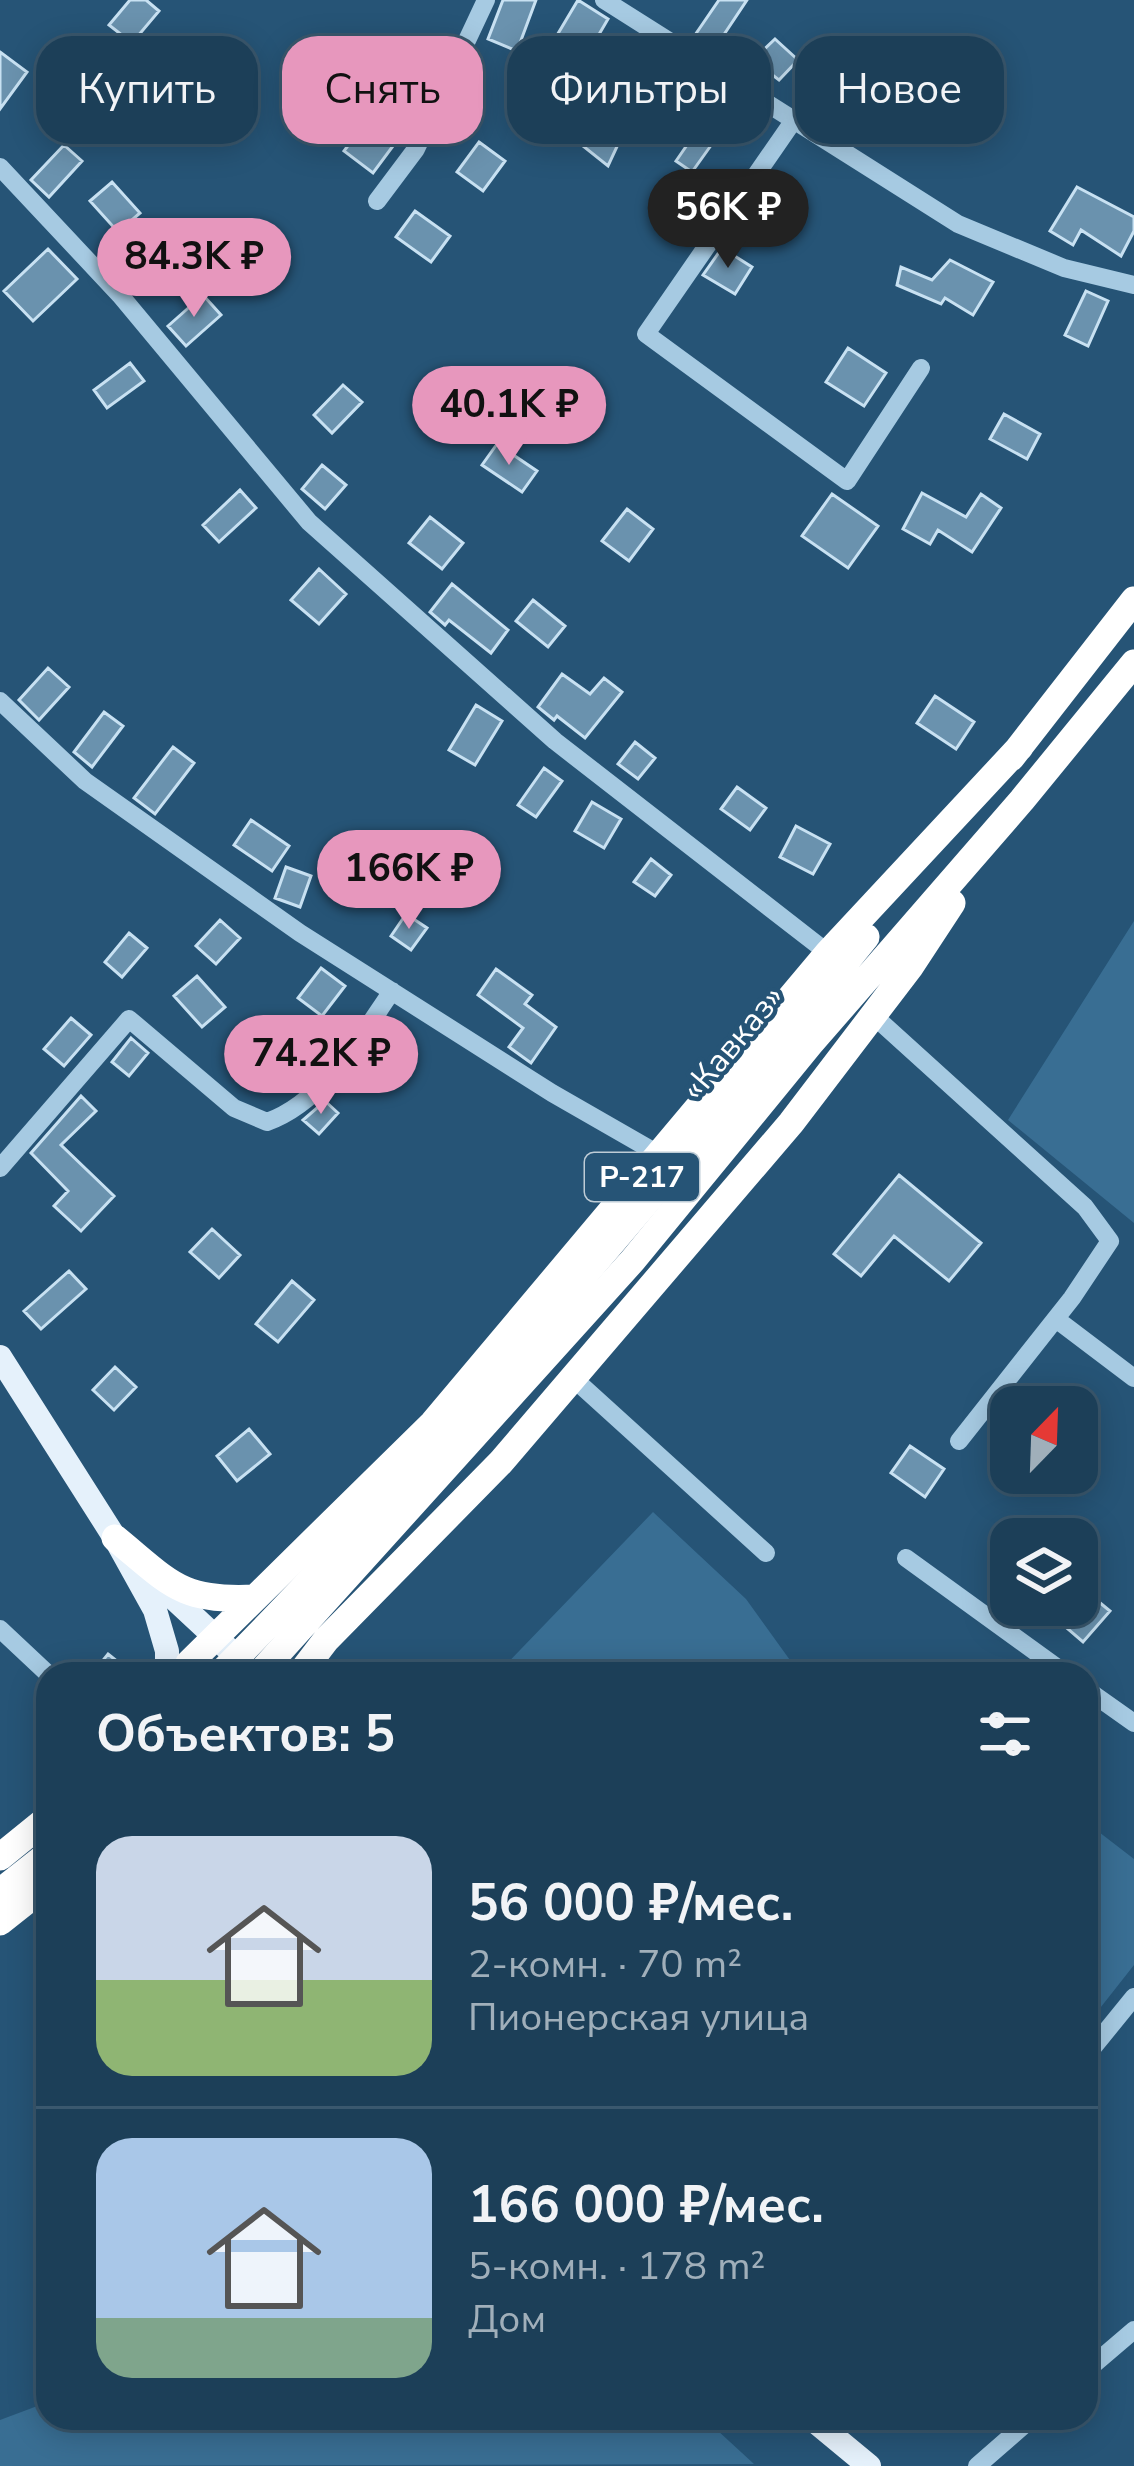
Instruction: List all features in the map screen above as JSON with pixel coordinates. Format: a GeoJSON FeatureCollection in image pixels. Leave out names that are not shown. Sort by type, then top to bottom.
{"type":"FeatureCollection","features":[{"type":"Feature","properties":{"kind":"highway","name":"«Кавказ»"},"geometry":{"type":"LineString","coordinates":[[252,1662],[633,1261],[1134,600]]}},
{"type":"Feature","properties":{"kind":"highway","name":"«Кавказ»"},"geometry":{"type":"LineString","coordinates":[[250,1662],[289,1605],[799,1039],[1022,800],[1134,663]]}},
{"type":"Feature","properties":{"kind":"highway","name":"Р-217"},"geometry":{"type":"LineString","coordinates":[[255,1598],[433,1423],[828,953],[1020,747]]}},
{"type":"Feature","properties":{"kind":"highway"},"geometry":{"type":"LineString","coordinates":[[309,1662],[500,1462],[791,1123],[874,1016],[1022,800]]}},
{"type":"Feature","properties":{"kind":"highway"},"geometry":{"type":"LineString","coordinates":[[115,1538],[172,1585],[210,1600],[255,1598]]}},
{"type":"Feature","properties":{"kind":"highway"},"geometry":{"type":"LineString","coordinates":[[187,1662],[255,1598]]}},
{"type":"Feature","properties":{"kind":"highway"},"geometry":{"type":"LineString","coordinates":[[0,1836],[36,1808]]}},
{"type":"Feature","properties":{"kind":"highway"},"geometry":{"type":"LineString","coordinates":[[0,1858],[36,1828]]}},
{"type":"Feature","properties":{"kind":"highway"},"geometry":{"type":"LineString","coordinates":[[0,1892],[36,1863]]}},
{"type":"Feature","properties":{"kind":"highway"},"geometry":{"type":"LineString","coordinates":[[0,1922],[36,1894]]}},
{"type":"Feature","properties":{"kind":"main road"},"geometry":{"type":"LineString","coordinates":[[0,1357],[115,1538],[155,1610],[173,1662]]}},
{"type":"Feature","properties":{"kind":"main road"},"geometry":{"type":"LineString","coordinates":[[115,1538],[237,1662]]}},
{"type":"Feature","properties":{"kind":"main road"},"geometry":{"type":"LineString","coordinates":[[202,1662],[223,1655],[233,1662]]}},
{"type":"Feature","properties":{"kind":"main road"},"geometry":{"type":"LineString","coordinates":[[826,2430],[869,2466]]}},
{"type":"Feature","properties":{"kind":"street"},"geometry":{"type":"LineString","coordinates":[[376,201],[416,149],[486,0]]}},
{"type":"Feature","properties":{"kind":"street"},"geometry":{"type":"LineString","coordinates":[[604,0],[958,224],[1064,268],[1134,285]]}},
{"type":"Feature","properties":{"kind":"street"},"geometry":{"type":"LineString","coordinates":[[794,120],[646,334],[847,481],[921,368]]}},
{"type":"Feature","properties":{"kind":"street"},"geometry":{"type":"LineString","coordinates":[[0,167],[120,295],[309,523],[555,741],[828,953]]}},
{"type":"Feature","properties":{"kind":"street"},"geometry":{"type":"LineString","coordinates":[[0,700],[85,781],[301,933],[552,1093],[660,1155]]}},
{"type":"Feature","properties":{"kind":"street"},"geometry":{"type":"LineString","coordinates":[[0,1168],[130,1019],[234,1108],[267,1123],[292,1113],[337,1067],[392,991]]}},
{"type":"Feature","properties":{"kind":"street"},"geometry":{"type":"LineString","coordinates":[[874,1016],[1085,1207],[1110,1240],[1056,1319],[959,1441]]}},
{"type":"Feature","properties":{"kind":"street"},"geometry":{"type":"LineString","coordinates":[[1056,1319],[1134,1378]]}},
{"type":"Feature","properties":{"kind":"street"},"geometry":{"type":"LineString","coordinates":[[573,1378],[766,1553]]}},
{"type":"Feature","properties":{"kind":"street"},"geometry":{"type":"LineString","coordinates":[[906,1558],[1049,1662]]}},
{"type":"Feature","properties":{"kind":"street"},"geometry":{"type":"LineString","coordinates":[[0,1629],[36,1663]]}},
{"type":"Feature","properties":{"kind":"street"},"geometry":{"type":"LineString","coordinates":[[1098,1697],[1134,1724]]}},
{"type":"Feature","properties":{"kind":"street"},"geometry":{"type":"LineString","coordinates":[[1098,2041],[1134,1997]]}},
{"type":"Feature","properties":{"kind":"street"},"geometry":{"type":"LineString","coordinates":[[1098,2362],[1134,2330]]}},
{"type":"Feature","properties":{"kind":"street"},"geometry":{"type":"LineString","coordinates":[[977,2466],[1018,2430]]}},
{"type":"Feature","properties":{"kind":"shaded area"},"geometry":{"type":"Polygon","coordinates":[[[1134,921],[1134,1223],[1008,1120],[1134,921]]]}},
{"type":"Feature","properties":{"kind":"shaded area"},"geometry":{"type":"Polygon","coordinates":[[[653,1512],[746,1599],[791,1662],[509,1662],[653,1512]]]}},
{"type":"Feature","properties":{"kind":"shaded area"},"geometry":{"type":"Polygon","coordinates":[[[1098,1831],[1134,1859],[1134,1965],[1098,2011],[1098,1831]]]}},
{"type":"Feature","properties":{"kind":"shaded area"},"geometry":{"type":"Polygon","coordinates":[[[36,2406],[36,2430],[717,2430],[754,2464],[0,2466],[0,2420],[36,2406]]]}},
{"type":"Feature","properties":{"kind":"building"},"geometry":{"type":"Polygon","coordinates":[[[130,0],[146,0],[159,11],[138,36],[123,36],[109,25],[130,0]]]}},
{"type":"Feature","properties":{"kind":"building"},"geometry":{"type":"Polygon","coordinates":[[[503,0],[536,0],[523,36],[507,36],[507,47],[488,39],[503,0]]]}},
{"type":"Feature","properties":{"kind":"building"},"geometry":{"type":"Polygon","coordinates":[[[578,0],[608,19],[598,36],[557,36],[578,0]]]}},
{"type":"Feature","properties":{"kind":"building"},"geometry":{"type":"Polygon","coordinates":[[[719,0],[747,0],[723,36],[695,35],[719,0]]]}},
{"type":"Feature","properties":{"kind":"building"},"geometry":{"type":"Polygon","coordinates":[[[775,39],[795,57],[779,80],[771,74],[775,39]]]}},
{"type":"Feature","properties":{"kind":"building"},"geometry":{"type":"Polygon","coordinates":[[[0,52],[27,72],[0,109],[0,52]]]}},
{"type":"Feature","properties":{"kind":"building"},"geometry":{"type":"Polygon","coordinates":[[[349,144],[393,146],[373,173],[344,151],[349,144]]]}},
{"type":"Feature","properties":{"kind":"building"},"geometry":{"type":"Polygon","coordinates":[[[478,144],[505,161],[483,191],[457,172],[478,144]]]}},
{"type":"Feature","properties":{"kind":"building"},"geometry":{"type":"Polygon","coordinates":[[[580,144],[618,144],[608,166],[580,144]]]}},
{"type":"Feature","properties":{"kind":"building"},"geometry":{"type":"Polygon","coordinates":[[[688,144],[712,144],[692,172],[676,161],[688,144]]]}},
{"type":"Feature","properties":{"kind":"building"},"geometry":{"type":"Polygon","coordinates":[[[64,145],[82,161],[49,197],[31,180],[64,145]]]}},
{"type":"Feature","properties":{"kind":"building"},"geometry":{"type":"Polygon","coordinates":[[[112,182],[140,213],[118,232],[90,201],[112,182]]]}},
{"type":"Feature","properties":{"kind":"building"},"geometry":{"type":"Polygon","coordinates":[[[1077,187],[1134,217],[1134,231],[1121,256],[1081,230],[1073,245],[1050,231],[1077,187]]]}},
{"type":"Feature","properties":{"kind":"building"},"geometry":{"type":"Polygon","coordinates":[[[415,211],[450,236],[431,262],[396,237],[415,211]]]}},
{"type":"Feature","properties":{"kind":"building"},"geometry":{"type":"Polygon","coordinates":[[[722,248],[752,267],[735,294],[703,275],[722,248]]]}},
{"type":"Feature","properties":{"kind":"building"},"geometry":{"type":"Polygon","coordinates":[[[48,249],[77,279],[33,321],[4,291],[48,249]]]}},
{"type":"Feature","properties":{"kind":"building"},"geometry":{"type":"Polygon","coordinates":[[[950,260],[993,282],[973,315],[945,298],[941,304],[897,285],[901,267],[932,280],[950,260]]]}},
{"type":"Feature","properties":{"kind":"building"},"geometry":{"type":"Polygon","coordinates":[[[1086,291],[1108,301],[1088,346],[1065,335],[1086,291]]]}},
{"type":"Feature","properties":{"kind":"building"},"geometry":{"type":"Polygon","coordinates":[[[203,295],[221,315],[186,346],[168,326],[203,295]]]}},
{"type":"Feature","properties":{"kind":"building"},"geometry":{"type":"Polygon","coordinates":[[[848,348],[886,373],[864,406],[826,382],[848,348]]]}},
{"type":"Feature","properties":{"kind":"building"},"geometry":{"type":"Polygon","coordinates":[[[130,363],[144,381],[107,408],[94,390],[130,363]]]}},
{"type":"Feature","properties":{"kind":"building"},"geometry":{"type":"Polygon","coordinates":[[[343,385],[362,402],[332,433],[314,415],[343,385]]]}},
{"type":"Feature","properties":{"kind":"building"},"geometry":{"type":"Polygon","coordinates":[[[1004,414],[1040,434],[1027,459],[990,439],[1004,414]]]}},
{"type":"Feature","properties":{"kind":"building"},"geometry":{"type":"Polygon","coordinates":[[[497,444],[537,471],[522,492],[482,465],[497,444]]]}},
{"type":"Feature","properties":{"kind":"building"},"geometry":{"type":"Polygon","coordinates":[[[322,465],[346,485],[325,509],[302,489],[322,465]]]}},
{"type":"Feature","properties":{"kind":"building"},"geometry":{"type":"Polygon","coordinates":[[[240,490],[256,508],[219,542],[203,525],[240,490]]]}},
{"type":"Feature","properties":{"kind":"building"},"geometry":{"type":"Polygon","coordinates":[[[922,493],[966,517],[981,494],[1001,508],[972,552],[938,530],[930,544],[903,529],[922,493]]]}},
{"type":"Feature","properties":{"kind":"building"},"geometry":{"type":"Polygon","coordinates":[[[832,494],[878,526],[848,568],[802,536],[832,494]]]}},
{"type":"Feature","properties":{"kind":"building"},"geometry":{"type":"Polygon","coordinates":[[[627,509],[653,529],[629,561],[602,541],[627,509]]]}},
{"type":"Feature","properties":{"kind":"building"},"geometry":{"type":"Polygon","coordinates":[[[430,517],[463,543],[442,569],[409,543],[430,517]]]}},
{"type":"Feature","properties":{"kind":"building"},"geometry":{"type":"Polygon","coordinates":[[[319,569],[346,594],[319,624],[291,600],[319,569]]]}},
{"type":"Feature","properties":{"kind":"building"},"geometry":{"type":"Polygon","coordinates":[[[452,584],[508,630],[491,653],[449,620],[445,625],[430,612],[452,584]]]}},
{"type":"Feature","properties":{"kind":"building"},"geometry":{"type":"Polygon","coordinates":[[[533,600],[565,626],[548,647],[516,621],[533,600]]]}},
{"type":"Feature","properties":{"kind":"building"},"geometry":{"type":"Polygon","coordinates":[[[48,668],[69,687],[39,720],[19,700],[48,668]]]}},
{"type":"Feature","properties":{"kind":"building"},"geometry":{"type":"Polygon","coordinates":[[[562,674],[590,694],[604,678],[622,692],[585,738],[538,707],[562,674]]]}},
{"type":"Feature","properties":{"kind":"building"},"geometry":{"type":"Polygon","coordinates":[[[935,696],[974,722],[956,749],[917,723],[935,696]]]}},
{"type":"Feature","properties":{"kind":"building"},"geometry":{"type":"Polygon","coordinates":[[[476,705],[502,721],[475,765],[449,750],[476,705]]]}},
{"type":"Feature","properties":{"kind":"building"},"geometry":{"type":"Polygon","coordinates":[[[104,712],[123,726],[92,767],[74,752],[104,712]]]}},
{"type":"Feature","properties":{"kind":"building"},"geometry":{"type":"Polygon","coordinates":[[[635,742],[655,758],[638,779],[618,764],[635,742]]]}},
{"type":"Feature","properties":{"kind":"building"},"geometry":{"type":"Polygon","coordinates":[[[173,747],[194,763],[155,814],[134,798],[173,747]]]}},
{"type":"Feature","properties":{"kind":"building"},"geometry":{"type":"Polygon","coordinates":[[[544,768],[562,781],[536,817],[518,805],[544,768]]]}},
{"type":"Feature","properties":{"kind":"building"},"geometry":{"type":"Polygon","coordinates":[[[737,787],[766,808],[750,830],[721,809],[737,787]]]}},
{"type":"Feature","properties":{"kind":"building"},"geometry":{"type":"Polygon","coordinates":[[[592,802],[621,819],[604,848],[575,831],[592,802]]]}},
{"type":"Feature","properties":{"kind":"building"},"geometry":{"type":"Polygon","coordinates":[[[251,820],[289,846],[272,871],[234,845],[251,820]]]}},
{"type":"Feature","properties":{"kind":"building"},"geometry":{"type":"Polygon","coordinates":[[[796,826],[830,844],[813,874],[780,857],[796,826]]]}},
{"type":"Feature","properties":{"kind":"building"},"geometry":{"type":"Polygon","coordinates":[[[651,859],[671,875],[655,896],[634,882],[651,859]]]}},
{"type":"Feature","properties":{"kind":"building"},"geometry":{"type":"Polygon","coordinates":[[[286,867],[311,876],[300,907],[275,898],[286,867]]]}},
{"type":"Feature","properties":{"kind":"building"},"geometry":{"type":"Polygon","coordinates":[[[406,914],[427,928],[411,950],[391,936],[406,914]]]}},
{"type":"Feature","properties":{"kind":"building"},"geometry":{"type":"Polygon","coordinates":[[[220,920],[240,938],[216,964],[196,946],[220,920]]]}},
{"type":"Feature","properties":{"kind":"building"},"geometry":{"type":"Polygon","coordinates":[[[129,933],[147,948],[122,977],[105,962],[129,933]]]}},
{"type":"Feature","properties":{"kind":"building"},"geometry":{"type":"Polygon","coordinates":[[[321,968],[345,986],[322,1016],[298,998],[321,968]]]}},
{"type":"Feature","properties":{"kind":"building"},"geometry":{"type":"Polygon","coordinates":[[[496,969],[532,995],[525,1004],[556,1027],[531,1063],[509,1047],[523,1028],[478,995],[496,969]]]}},
{"type":"Feature","properties":{"kind":"building"},"geometry":{"type":"Polygon","coordinates":[[[197,976],[225,1007],[202,1027],[174,996],[197,976]]]}},
{"type":"Feature","properties":{"kind":"building"},"geometry":{"type":"Polygon","coordinates":[[[71,1018],[91,1035],[64,1066],[44,1049],[71,1018]]]}},
{"type":"Feature","properties":{"kind":"building"},"geometry":{"type":"Polygon","coordinates":[[[131,1038],[148,1053],[129,1076],[112,1062],[131,1038]]]}},
{"type":"Feature","properties":{"kind":"building"},"geometry":{"type":"Polygon","coordinates":[[[81,1096],[96,1111],[61,1145],[114,1196],[81,1231],[54,1206],[68,1191],[31,1153],[81,1096]]]}},
{"type":"Feature","properties":{"kind":"building"},"geometry":{"type":"Polygon","coordinates":[[[325,1101],[338,1113],[319,1134],[303,1120],[325,1101]]]}},
{"type":"Feature","properties":{"kind":"building"},"geometry":{"type":"Polygon","coordinates":[[[899,1175],[981,1243],[949,1281],[894,1236],[861,1276],[834,1254],[899,1175]]]}},
{"type":"Feature","properties":{"kind":"building"},"geometry":{"type":"Polygon","coordinates":[[[212,1229],[240,1255],[219,1278],[190,1252],[212,1229]]]}},
{"type":"Feature","properties":{"kind":"building"},"geometry":{"type":"Polygon","coordinates":[[[69,1271],[86,1289],[41,1329],[24,1311],[69,1271]]]}},
{"type":"Feature","properties":{"kind":"building"},"geometry":{"type":"Polygon","coordinates":[[[292,1281],[314,1300],[278,1342],[256,1324],[292,1281]]]}},
{"type":"Feature","properties":{"kind":"building"},"geometry":{"type":"Polygon","coordinates":[[[115,1367],[136,1387],[114,1410],[93,1390],[115,1367]]]}},
{"type":"Feature","properties":{"kind":"building"},"geometry":{"type":"Polygon","coordinates":[[[249,1429],[270,1454],[237,1481],[217,1456],[249,1429]]]}},
{"type":"Feature","properties":{"kind":"building"},"geometry":{"type":"Polygon","coordinates":[[[910,1446],[944,1469],[925,1497],[891,1473],[910,1446]]]}},
{"type":"Feature","properties":{"kind":"building"},"geometry":{"type":"Polygon","coordinates":[[[1098,1601],[1110,1611],[1098,1625],[1098,1601]]]}},
{"type":"Feature","properties":{"kind":"building"},"geometry":{"type":"Polygon","coordinates":[[[1064,1626],[1097,1626],[1083,1642],[1064,1626]]]}}]}
